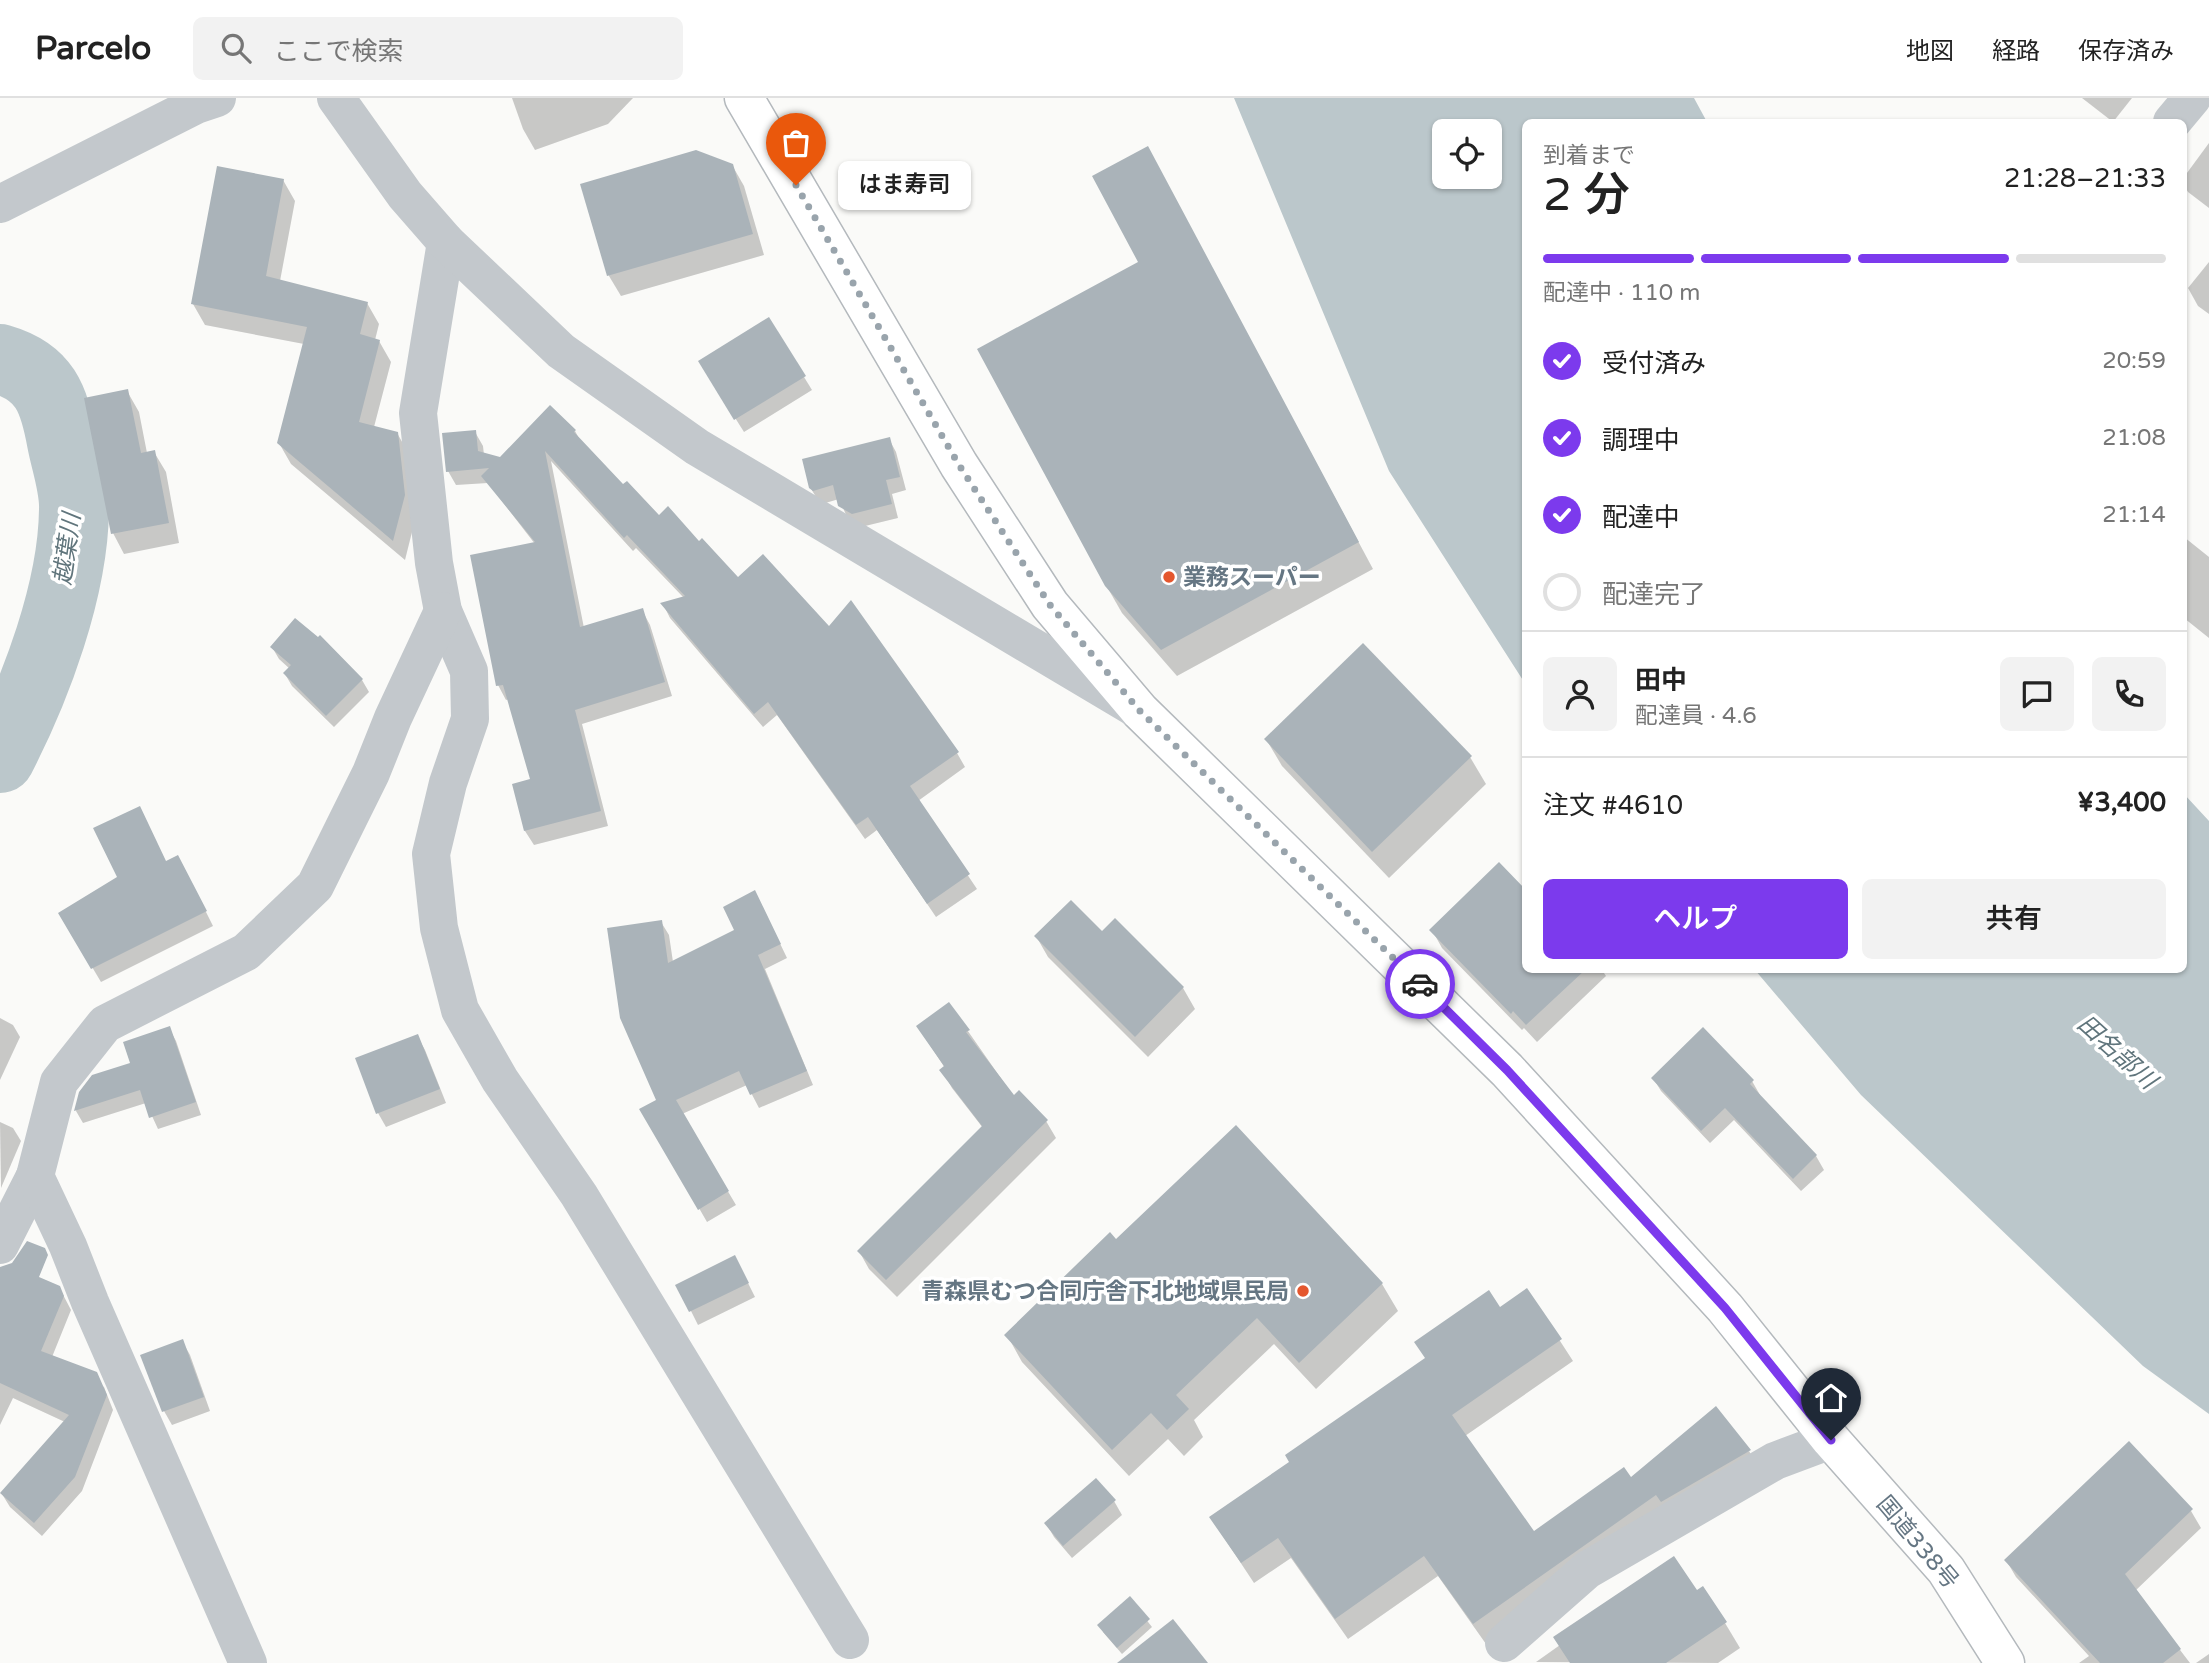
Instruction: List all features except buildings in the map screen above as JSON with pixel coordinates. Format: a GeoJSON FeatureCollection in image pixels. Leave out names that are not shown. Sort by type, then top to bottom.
{"type":"FeatureCollection","features":[{"type":"Feature","properties":{"kind":"highway","name":"国道338号"},"geometry":{"type":"LineString","coordinates":[[744,98],[959,465],[1050,605],[1140,711],[1507,1070],[1725,1308],[1831,1440],[1946,1570],[2005,1663]]}},
{"type":"Feature","properties":{"kind":"street"},"geometry":{"type":"LineString","coordinates":[[0,204],[196,105],[217,98]]}},
{"type":"Feature","properties":{"kind":"street"},"geometry":{"type":"LineString","coordinates":[[336,98],[405,195],[446,242],[561,351],[697,447],[1140,711]]}},
{"type":"Feature","properties":{"kind":"street"},"geometry":{"type":"LineString","coordinates":[[2174,119],[2192,98]]}},
{"type":"Feature","properties":{"kind":"street"},"geometry":{"type":"LineString","coordinates":[[446,242],[418,412],[433,563],[443,611],[469,671],[470,719],[447,783],[431,853],[439,928],[460,1010],[500,1080],[579,1195],[850,1640]]}},
{"type":"Feature","properties":{"kind":"street"},"geometry":{"type":"LineString","coordinates":[[0,1245],[35,1176],[59,1082],[105,1024],[246,952],[315,886],[371,774],[393,718],[443,611]]}},
{"type":"Feature","properties":{"kind":"street"},"geometry":{"type":"LineString","coordinates":[[35,1176],[68,1246],[106,1340],[248,1663]]}},
{"type":"Feature","properties":{"kind":"street"},"geometry":{"type":"LineString","coordinates":[[1504,1643],[1587,1570],[1775,1461],[1831,1440]]}},
{"type":"Feature","properties":{"kind":"water"},"geometry":{"type":"Polygon","coordinates":[[[1234,98],[1694,98],[1705,119],[1522,119],[1522,679],[1389,471],[1234,98]]]}},
{"type":"Feature","properties":{"kind":"water","name":"田名部川"},"geometry":{"type":"Polygon","coordinates":[[[2187,797],[2209,821],[2209,1414],[2143,1366],[1861,1095],[1758,973],[2187,973],[2187,797]]]}},
{"type":"Feature","properties":{"kind":"waterway","name":"越葉川"},"geometry":{"type":"LineString","coordinates":[[0,359],[28,371],[45,389],[51,400],[70,476],[74,510],[72,541],[60,605],[27,701],[0,758]]}},
{"type":"Feature","properties":{"kind":"way so far"},"geometry":{"type":"LineString","coordinates":[[796,185],[959,465],[1050,605],[1140,711],[1420,984]]}},
{"type":"Feature","properties":{"kind":"place","name":"はま寿司"},"geometry":{"type":"Point","coordinates":[796,185]}},
{"type":"Feature","properties":{"kind":"place","name":"業務スーパー"},"geometry":{"type":"Point","coordinates":[1169,577]}},
{"type":"Feature","properties":{"kind":"place","name":"青森県むつ合同庁舎下北地域県民局"},"geometry":{"type":"Point","coordinates":[1303,1291]}},
{"type":"Feature","properties":{"kind":"route"},"geometry":{"type":"LineString","coordinates":[[1420,984],[1507,1070],[1725,1308],[1831,1440]]}}]}
